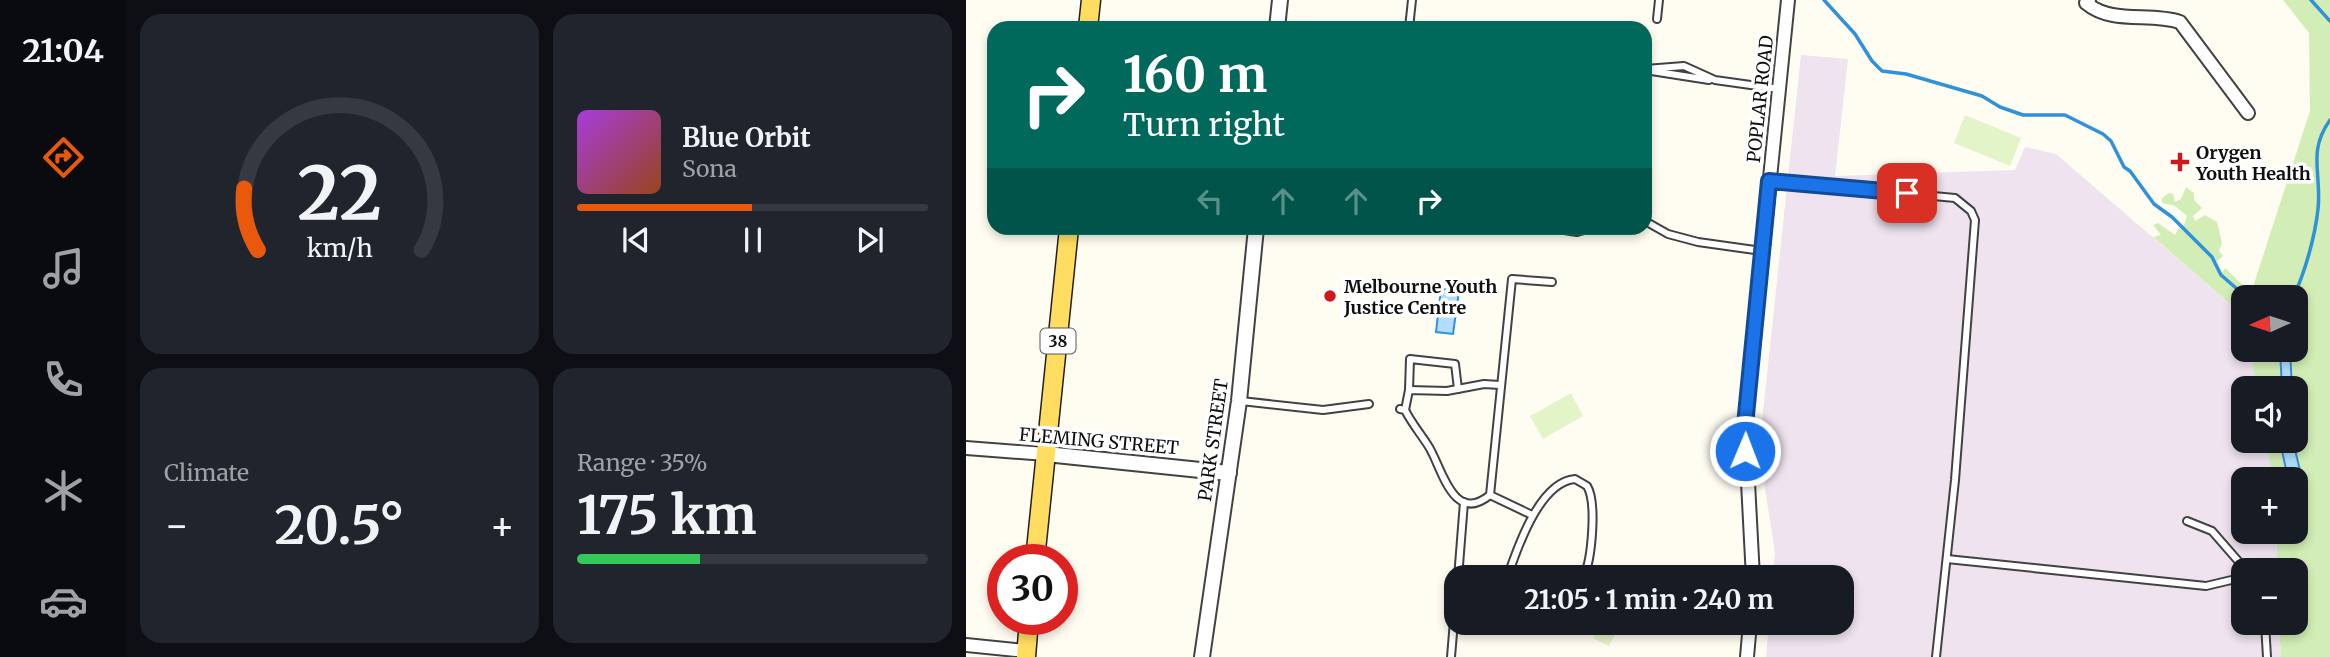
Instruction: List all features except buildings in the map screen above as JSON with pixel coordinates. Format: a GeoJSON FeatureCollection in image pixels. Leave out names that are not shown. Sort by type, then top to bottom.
{"type":"FeatureCollection","features":[{"type":"Feature","properties":{"kind":"main road"},"geometry":{"type":"LineString","coordinates":[[1089,21],[1091,0]]}},
{"type":"Feature","properties":{"kind":"main road","name":"38"},"geometry":{"type":"LineString","coordinates":[[1037,544],[1068,235]]}},
{"type":"Feature","properties":{"kind":"main road"},"geometry":{"type":"LineString","coordinates":[[1026,654],[1028,635]]}},
{"type":"Feature","properties":{"kind":"street"},"geometry":{"type":"LineString","coordinates":[[1278,21],[1280,0]]}},
{"type":"Feature","properties":{"kind":"street","name":"POPLAR ROAD"},"geometry":{"type":"LineString","coordinates":[[1752,565],[1745,425],[1788,0]]}},
{"type":"Feature","properties":{"kind":"street"},"geometry":{"type":"LineString","coordinates":[[2089,0],[2086,3],[2107,15],[2180,22],[2248,113]]}},
{"type":"Feature","properties":{"kind":"street","name":"PARK STREET"},"geometry":{"type":"LineString","coordinates":[[1202,657],[1239,401],[1255,235]]}},
{"type":"Feature","properties":{"kind":"street","name":"FLEMING STREET"},"geometry":{"type":"LineString","coordinates":[[966,448],[1228,473]]}},
{"type":"Feature","properties":{"kind":"street"},"geometry":{"type":"LineString","coordinates":[[1747,657],[1749,635]]}},
{"type":"Feature","properties":{"kind":"street"},"geometry":{"type":"LineString","coordinates":[[966,645],[1026,654]]}},
{"type":"Feature","properties":{"kind":"lane"},"geometry":{"type":"LineString","coordinates":[[1410,21],[1412,0]]}},
{"type":"Feature","properties":{"kind":"lane"},"geometry":{"type":"LineString","coordinates":[[1657,19],[1659,0]]}},
{"type":"Feature","properties":{"kind":"lane"},"geometry":{"type":"LineString","coordinates":[[1652,69],[1684,66],[1715,80],[1779,89]]}},
{"type":"Feature","properties":{"kind":"lane"},"geometry":{"type":"LineString","coordinates":[[1769,181],[1955,198],[1971,211],[1975,220],[1947,559],[1936,657]]}},
{"type":"Feature","properties":{"kind":"lane"},"geometry":{"type":"LineString","coordinates":[[1652,225],[1668,234],[1698,242],[1762,251]]}},
{"type":"Feature","properties":{"kind":"lane"},"geometry":{"type":"LineString","coordinates":[[1490,495],[1512,279],[1552,282]]}},
{"type":"Feature","properties":{"kind":"lane"},"geometry":{"type":"LineString","coordinates":[[1458,389],[1455,363],[1410,359],[1409,390],[1403,409],[1431,450],[1447,486],[1464,502],[1479,502],[1490,495]]}},
{"type":"Feature","properties":{"kind":"lane"},"geometry":{"type":"LineString","coordinates":[[1409,390],[1500,385]]}},
{"type":"Feature","properties":{"kind":"lane"},"geometry":{"type":"LineString","coordinates":[[1239,401],[1323,410],[1369,404]]}},
{"type":"Feature","properties":{"kind":"lane"},"geometry":{"type":"LineString","coordinates":[[1512,565],[1532,515],[1567,480],[1579,480],[1587,486],[1591,496],[1591,549],[1587,565]]}},
{"type":"Feature","properties":{"kind":"lane"},"geometry":{"type":"LineString","coordinates":[[1490,495],[1532,515]]}},
{"type":"Feature","properties":{"kind":"lane"},"geometry":{"type":"LineString","coordinates":[[1459,565],[1464,502]]}},
{"type":"Feature","properties":{"kind":"lane"},"geometry":{"type":"LineString","coordinates":[[2187,521],[2212,531],[2236,558]]}},
{"type":"Feature","properties":{"kind":"lane"},"geometry":{"type":"LineString","coordinates":[[1947,559],[2206,586],[2231,580]]}},
{"type":"Feature","properties":{"kind":"lane"},"geometry":{"type":"LineString","coordinates":[[1451,657],[1453,635]]}},
{"type":"Feature","properties":{"kind":"lane"},"geometry":{"type":"LineString","coordinates":[[2266,635],[2267,657]]}},
{"type":"Feature","properties":{"kind":"shaded area"},"geometry":{"type":"Polygon","coordinates":[[[1801,55],[1848,59],[1835,176],[2015,170],[2025,147],[2056,154],[2231,305],[2231,362],[2252,362],[2255,376],[2231,376],[2231,453],[2269,453],[2271,467],[2231,467],[2231,544],[2277,544],[2277,558],[2231,558],[2231,635],[2280,635],[2281,657],[1766,657],[1768,635],[1854,635],[1854,565],[1774,565],[1775,553],[1759,450],[1801,55]]]}},
{"type":"Feature","properties":{"kind":"green space"},"geometry":{"type":"Polygon","coordinates":[[[2283,0],[2330,0],[2330,657],[2281,657],[2280,635],[2308,635],[2308,558],[2277,558],[2277,544],[2308,544],[2308,467],[2271,467],[2268,453],[2308,453],[2308,376],[2255,376],[2252,362],[2308,362],[2308,285],[2254,285],[2310,111],[2309,33],[2283,0]]]}},
{"type":"Feature","properties":{"kind":"green space"},"geometry":{"type":"Polygon","coordinates":[[[1965,115],[2021,138],[2010,166],[1954,143],[1965,115]]]}},
{"type":"Feature","properties":{"kind":"green space"},"geometry":{"type":"Polygon","coordinates":[[[2186,187],[2194,193],[2194,200],[2202,208],[2193,216],[2195,221],[2205,215],[2217,222],[2222,243],[2219,251],[2223,256],[2215,263],[2221,274],[2225,268],[2243,285],[2231,285],[2231,305],[2153,237],[2161,235],[2153,225],[2158,223],[2175,235],[2180,226],[2184,225],[2187,216],[2175,206],[2162,203],[2162,198],[2169,193],[2173,194],[2175,202],[2181,199],[2186,187]]]}},
{"type":"Feature","properties":{"kind":"green space"},"geometry":{"type":"Polygon","coordinates":[[[1571,393],[1583,416],[1543,439],[1530,416],[1571,393]]]}},
{"type":"Feature","properties":{"kind":"green space"},"geometry":{"type":"Polygon","coordinates":[[[1594,635],[1615,635],[1609,646],[1593,638],[1594,635]]]}},
{"type":"Feature","properties":{"kind":"water"},"geometry":{"type":"Polygon","coordinates":[[[1441,289],[1459,291],[1453,334],[1436,332],[1441,289]]]}},
{"type":"Feature","properties":{"kind":"water"},"geometry":{"type":"Polygon","coordinates":[[[2281,362],[2291,362],[2291,376],[2281,376],[2281,362]]]}},
{"type":"Feature","properties":{"kind":"water"},"geometry":{"type":"Polygon","coordinates":[[[2283,453],[2296,453],[2299,467],[2285,467],[2283,453]]]}},
{"type":"Feature","properties":{"kind":"waterway"},"geometry":{"type":"LineString","coordinates":[[1824,0],[1855,34],[1872,61],[1882,71],[1906,74],[1982,96],[2000,107],[2023,115],[2065,115],[2103,134],[2111,141],[2124,167],[2130,171],[2154,204],[2172,217],[2212,257],[2221,275],[2232,285]]}},
{"type":"Feature","properties":{"kind":"waterway"},"geometry":{"type":"LineString","coordinates":[[2311,0],[2330,21]]}},
{"type":"Feature","properties":{"kind":"waterway"},"geometry":{"type":"LineString","coordinates":[[2298,285],[2315,231],[2319,196],[2319,142],[2330,120]]}},
{"type":"Feature","properties":{"kind":"place","name":"Orygen Youth Health"},"geometry":{"type":"Point","coordinates":[2180,162]}},
{"type":"Feature","properties":{"kind":"place","name":"Melbourne Youth Justice Centre"},"geometry":{"type":"Point","coordinates":[1330,296]}},
{"type":"Feature","properties":{"kind":"route"},"geometry":{"type":"LineString","coordinates":[[1745,451],[1745,425],[1769,181],[1907,193]]}}]}
